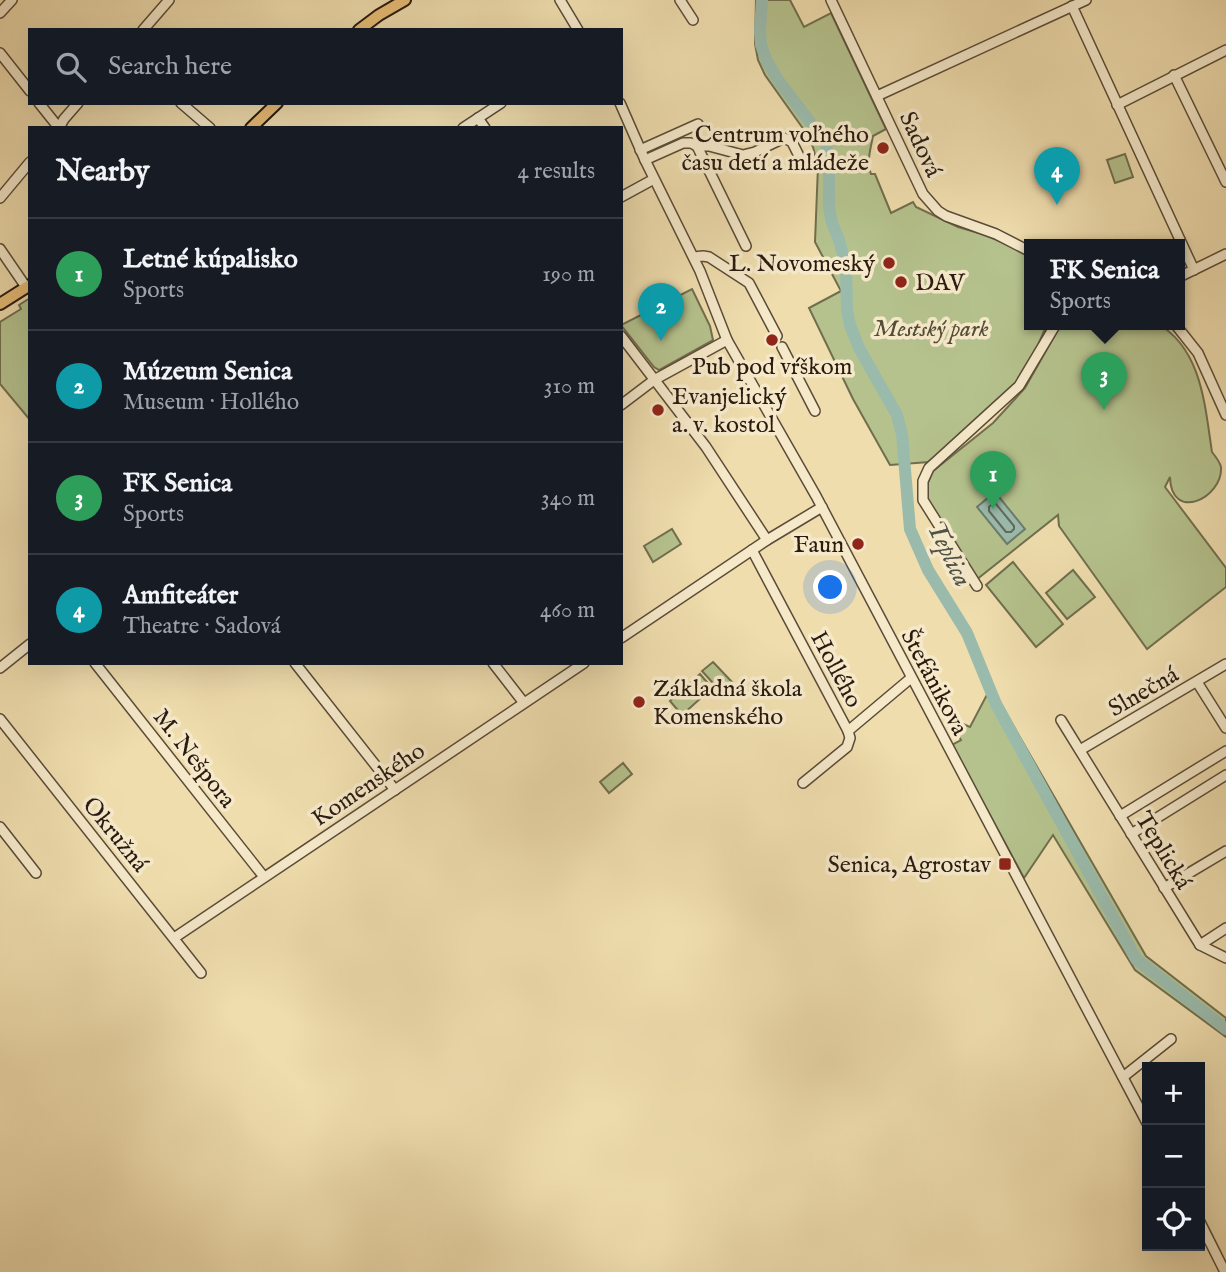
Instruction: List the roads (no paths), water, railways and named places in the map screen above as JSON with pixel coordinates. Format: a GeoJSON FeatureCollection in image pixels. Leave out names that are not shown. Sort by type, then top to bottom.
{"type":"FeatureCollection","features":[{"type":"Feature","properties":{"kind":"main road"},"geometry":{"type":"LineString","coordinates":[[362,28],[405,0]]}},
{"type":"Feature","properties":{"kind":"main road"},"geometry":{"type":"LineString","coordinates":[[253,126],[275,105]]}},
{"type":"Feature","properties":{"kind":"main road"},"geometry":{"type":"LineString","coordinates":[[0,304],[28,286]]}},
{"type":"Feature","properties":{"kind":"street"},"geometry":{"type":"LineString","coordinates":[[0,13],[12,0]]}},
{"type":"Feature","properties":{"kind":"street"},"geometry":{"type":"LineString","coordinates":[[145,28],[169,0]]}},
{"type":"Feature","properties":{"kind":"street"},"geometry":{"type":"LineString","coordinates":[[560,0],[577,28]]}},
{"type":"Feature","properties":{"kind":"street"},"geometry":{"type":"LineString","coordinates":[[680,0],[693,19]]}},
{"type":"Feature","properties":{"kind":"street","name":"Sadová"},"geometry":{"type":"LineString","coordinates":[[831,0],[923,194],[938,211],[1024,248]]}},
{"type":"Feature","properties":{"kind":"street"},"geometry":{"type":"LineString","coordinates":[[877,96],[1086,0]]}},
{"type":"Feature","properties":{"kind":"street"},"geometry":{"type":"LineString","coordinates":[[1072,6],[1180,239]]}},
{"type":"Feature","properties":{"kind":"street"},"geometry":{"type":"LineString","coordinates":[[1117,105],[1226,50]]}},
{"type":"Feature","properties":{"kind":"street"},"geometry":{"type":"LineString","coordinates":[[0,53],[28,88]]}},
{"type":"Feature","properties":{"kind":"street"},"geometry":{"type":"LineString","coordinates":[[1174,75],[1226,182]]}},
{"type":"Feature","properties":{"kind":"street"},"geometry":{"type":"LineString","coordinates":[[41,105],[57,126]]}},
{"type":"Feature","properties":{"kind":"street"},"geometry":{"type":"LineString","coordinates":[[60,126],[76,105]]}},
{"type":"Feature","properties":{"kind":"street"},"geometry":{"type":"LineString","coordinates":[[183,105],[208,126]]}},
{"type":"Feature","properties":{"kind":"street"},"geometry":{"type":"LineString","coordinates":[[466,126],[498,105]]}},
{"type":"Feature","properties":{"kind":"street","name":"Štefánikova"},"geometry":{"type":"LineString","coordinates":[[621,105],[640,150],[694,257],[727,340],[784,438],[1142,1113]]}},
{"type":"Feature","properties":{"kind":"street"},"geometry":{"type":"LineString","coordinates":[[478,118],[484,126]]}},
{"type":"Feature","properties":{"kind":"street"},"geometry":{"type":"LineString","coordinates":[[640,150],[698,124]]}},
{"type":"Feature","properties":{"kind":"street"},"geometry":{"type":"LineString","coordinates":[[645,160],[683,143],[709,146],[743,155],[784,138],[792,142],[804,166]]}},
{"type":"Feature","properties":{"kind":"street"},"geometry":{"type":"LineString","coordinates":[[697,146],[746,246]]}},
{"type":"Feature","properties":{"kind":"street"},"geometry":{"type":"LineString","coordinates":[[0,198],[28,164]]}},
{"type":"Feature","properties":{"kind":"street"},"geometry":{"type":"LineString","coordinates":[[623,196],[654,179]]}},
{"type":"Feature","properties":{"kind":"street"},"geometry":{"type":"LineString","coordinates":[[0,249],[28,286]]}},
{"type":"Feature","properties":{"kind":"street"},"geometry":{"type":"LineString","coordinates":[[1185,251],[1194,270]]}},
{"type":"Feature","properties":{"kind":"street"},"geometry":{"type":"LineString","coordinates":[[1185,274],[1226,254]]}},
{"type":"Feature","properties":{"kind":"street"},"geometry":{"type":"LineString","coordinates":[[694,257],[709,257],[749,283],[777,336]]}},
{"type":"Feature","properties":{"kind":"street"},"geometry":{"type":"LineString","coordinates":[[977,586],[927,508],[922,493],[923,481],[929,468],[1019,386],[1052,330]]}},
{"type":"Feature","properties":{"kind":"street"},"geometry":{"type":"LineString","coordinates":[[1180,330],[1198,354],[1226,415]]}},
{"type":"Feature","properties":{"kind":"street"},"geometry":{"type":"LineString","coordinates":[[623,339],[706,447],[767,540]]}},
{"type":"Feature","properties":{"kind":"street"},"geometry":{"type":"LineString","coordinates":[[623,403],[654,380],[727,340]]}},
{"type":"Feature","properties":{"kind":"street"},"geometry":{"type":"LineString","coordinates":[[782,347],[815,411]]}},
{"type":"Feature","properties":{"kind":"street"},"geometry":{"type":"LineString","coordinates":[[623,634],[821,507]]}},
{"type":"Feature","properties":{"kind":"street","name":"Hollého"},"geometry":{"type":"LineString","coordinates":[[752,550],[850,738],[847,747],[803,783]]}},
{"type":"Feature","properties":{"kind":"street"},"geometry":{"type":"LineString","coordinates":[[0,668],[28,646]]}},
{"type":"Feature","properties":{"kind":"street","name":"Slnečná"},"geometry":{"type":"LineString","coordinates":[[1080,750],[1226,664]]}},
{"type":"Feature","properties":{"kind":"street","name":"M. Nešpora"},"geometry":{"type":"LineString","coordinates":[[97,665],[264,877]]}},
{"type":"Feature","properties":{"kind":"street"},"geometry":{"type":"LineString","coordinates":[[297,665],[395,790]]}},
{"type":"Feature","properties":{"kind":"street"},"geometry":{"type":"LineString","coordinates":[[495,665],[524,703]]}},
{"type":"Feature","properties":{"kind":"street","name":"Komenského"},"geometry":{"type":"LineString","coordinates":[[174,938],[581,665]]}},
{"type":"Feature","properties":{"kind":"street","name":"Hollého"},"geometry":{"type":"LineString","coordinates":[[848,731],[911,678]]}},
{"type":"Feature","properties":{"kind":"street"},"geometry":{"type":"LineString","coordinates":[[1197,682],[1226,728]]}},
{"type":"Feature","properties":{"kind":"street","name":"Okružná"},"geometry":{"type":"LineString","coordinates":[[0,719],[201,973]]}},
{"type":"Feature","properties":{"kind":"street","name":"Teplická"},"geometry":{"type":"LineString","coordinates":[[1061,720],[1200,945]]}},
{"type":"Feature","properties":{"kind":"street"},"geometry":{"type":"LineString","coordinates":[[1120,816],[1226,751]]}},
{"type":"Feature","properties":{"kind":"street"},"geometry":{"type":"LineString","coordinates":[[1131,834],[1226,775]]}},
{"type":"Feature","properties":{"kind":"street"},"geometry":{"type":"LineString","coordinates":[[0,827],[36,873]]}},
{"type":"Feature","properties":{"kind":"street"},"geometry":{"type":"LineString","coordinates":[[1164,888],[1226,851]]}},
{"type":"Feature","properties":{"kind":"street"},"geometry":{"type":"LineString","coordinates":[[1200,945],[1226,928]]}},
{"type":"Feature","properties":{"kind":"street"},"geometry":{"type":"LineString","coordinates":[[1200,945],[1226,958]]}},
{"type":"Feature","properties":{"kind":"street"},"geometry":{"type":"LineString","coordinates":[[1123,1077],[1171,1039]]}},
{"type":"Feature","properties":{"kind":"street"},"geometry":{"type":"LineString","coordinates":[[1205,1232],[1226,1272]]}},
{"type":"Feature","properties":{"kind":"water"},"geometry":{"type":"Polygon","coordinates":[[[995,492],[1025,529],[1007,544],[977,507],[995,492]]]}},
{"type":"Feature","properties":{"kind":"waterway","name":"Teplica"},"geometry":{"type":"LineString","coordinates":[[762,0],[761,45],[767,61],[778,80],[826,143],[829,207],[846,265],[850,325],[859,348],[897,415],[902,434],[910,529],[928,570],[967,633],[996,704],[1136,959],[1226,1029]]}},
{"type":"Feature","properties":{"kind":"place","name":"Centrum voľného času detí a mládeže"},"geometry":{"type":"Point","coordinates":[883,148]}},
{"type":"Feature","properties":{"kind":"place","name":"Amfiteáter"},"geometry":{"type":"Point","coordinates":[1057,205]}},
{"type":"Feature","properties":{"kind":"place","name":"L. Novomeský"},"geometry":{"type":"Point","coordinates":[889,263]}},
{"type":"Feature","properties":{"kind":"place","name":"DAV"},"geometry":{"type":"Point","coordinates":[901,282]}},
{"type":"Feature","properties":{"kind":"place","name":"Pub pod vŕškom"},"geometry":{"type":"Point","coordinates":[772,340]}},
{"type":"Feature","properties":{"kind":"place","name":"Múzeum Senica"},"geometry":{"type":"Point","coordinates":[661,341]}},
{"type":"Feature","properties":{"kind":"place","name":"Evanjelický a. v. kostol"},"geometry":{"type":"Point","coordinates":[658,410]}},
{"type":"Feature","properties":{"kind":"place","name":"FK Senica"},"geometry":{"type":"Point","coordinates":[1104,410]}},
{"type":"Feature","properties":{"kind":"place","name":"Letné kúpalisko"},"geometry":{"type":"Point","coordinates":[993,509]}},
{"type":"Feature","properties":{"kind":"place","name":"Faun"},"geometry":{"type":"Point","coordinates":[858,544]}},
{"type":"Feature","properties":{"kind":"place","name":"Základná škola Komenského"},"geometry":{"type":"Point","coordinates":[639,702]}},
{"type":"Feature","properties":{"kind":"place","name":"Senica, Agrostav"},"geometry":{"type":"Point","coordinates":[1005,864]}},
{"type":"Feature","properties":{"kind":"park label","name":"Mestský park"},"geometry":{"type":"Point","coordinates":[931,328]}}]}
